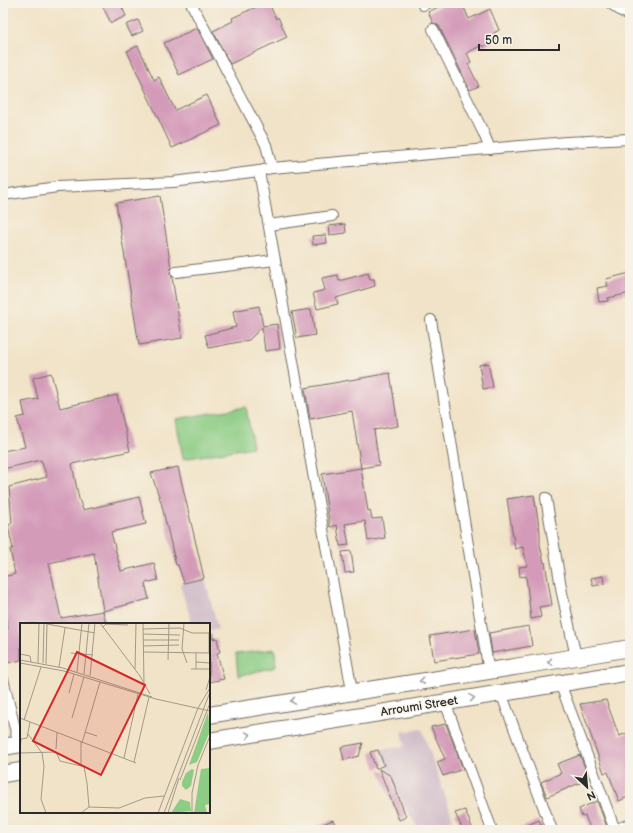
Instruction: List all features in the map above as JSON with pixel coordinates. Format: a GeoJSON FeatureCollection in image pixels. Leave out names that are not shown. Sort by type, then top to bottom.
{"type":"FeatureCollection","features":[{"type":"Feature","properties":{"kind":"main road","name":"Arroumi Street"},"geometry":{"type":"LineString","coordinates":[[210,715],[352,691],[489,672],[630,648]]}},
{"type":"Feature","properties":{"kind":"main road"},"geometry":{"type":"LineString","coordinates":[[583,656],[595,678]]}},
{"type":"Feature","properties":{"kind":"main road","name":"Arroumi Street"},"geometry":{"type":"LineString","coordinates":[[210,741],[630,672]]}},
{"type":"Feature","properties":{"kind":"main road"},"geometry":{"type":"LineString","coordinates":[[3,774],[20,771]]}},
{"type":"Feature","properties":{"kind":"street"},"geometry":{"type":"LineString","coordinates":[[191,3],[266,146],[272,168]]}},
{"type":"Feature","properties":{"kind":"street"},"geometry":{"type":"LineString","coordinates":[[422,3],[423,5],[427,3]]}},
{"type":"Feature","properties":{"kind":"street"},"geometry":{"type":"LineString","coordinates":[[610,3],[621,11],[630,15]]}},
{"type":"Feature","properties":{"kind":"street"},"geometry":{"type":"LineString","coordinates":[[433,29],[490,149]]}},
{"type":"Feature","properties":{"kind":"street"},"geometry":{"type":"LineString","coordinates":[[3,195],[57,187],[173,182],[260,171],[272,168],[567,142],[630,139]]}},
{"type":"Feature","properties":{"kind":"street"},"geometry":{"type":"LineString","coordinates":[[260,171],[352,691]]}},
{"type":"Feature","properties":{"kind":"street"},"geometry":{"type":"LineString","coordinates":[[269,225],[332,216]]}},
{"type":"Feature","properties":{"kind":"street"},"geometry":{"type":"LineString","coordinates":[[176,272],[275,260]]}},
{"type":"Feature","properties":{"kind":"street"},"geometry":{"type":"LineString","coordinates":[[431,320],[489,672]]}},
{"type":"Feature","properties":{"kind":"street"},"geometry":{"type":"LineString","coordinates":[[546,498],[562,593],[583,656]]}},
{"type":"Feature","properties":{"kind":"street"},"geometry":{"type":"LineString","coordinates":[[3,679],[14,745]]}},
{"type":"Feature","properties":{"kind":"street"},"geometry":{"type":"LineString","coordinates":[[560,683],[614,830],[630,824]]}},
{"type":"Feature","properties":{"kind":"street"},"geometry":{"type":"LineString","coordinates":[[501,693],[552,830]]}},
{"type":"Feature","properties":{"kind":"street"},"geometry":{"type":"LineString","coordinates":[[445,702],[492,830]]}},
{"type":"Feature","properties":{"kind":"shaded area"},"geometry":{"type":"Polygon","coordinates":[[[205,579],[218,629],[210,631],[210,623],[192,623],[180,584],[205,579]]]}},
{"type":"Feature","properties":{"kind":"shaded area"},"geometry":{"type":"Polygon","coordinates":[[[422,729],[453,819],[431,830],[420,830],[405,808],[380,750],[405,746],[402,732],[422,729]]]}},
{"type":"Feature","properties":{"kind":"green space"},"geometry":{"type":"Polygon","coordinates":[[[246,407],[253,447],[183,459],[176,419],[246,407]]]}},
{"type":"Feature","properties":{"kind":"green space"},"geometry":{"type":"Polygon","coordinates":[[[275,649],[276,667],[238,676],[236,654],[275,649]]]}},
{"type":"Feature","properties":{"kind":"building"},"geometry":{"type":"Polygon","coordinates":[[[101,3],[120,3],[126,16],[111,23],[101,3]]]}},
{"type":"Feature","properties":{"kind":"building"},"geometry":{"type":"Polygon","coordinates":[[[254,3],[269,3],[276,19],[278,17],[287,37],[230,64],[213,31],[233,21],[232,18],[256,7],[254,3]]]}},
{"type":"Feature","properties":{"kind":"building"},"geometry":{"type":"Polygon","coordinates":[[[447,3],[462,3],[469,19],[490,9],[499,30],[494,33],[497,40],[483,47],[482,45],[467,53],[471,62],[468,64],[479,86],[470,90],[439,26],[433,23],[428,12],[447,3]]]}},
{"type":"Feature","properties":{"kind":"building"},"geometry":{"type":"Polygon","coordinates":[[[138,20],[143,31],[132,36],[126,25],[138,20]]]}},
{"type":"Feature","properties":{"kind":"building"},"geometry":{"type":"Polygon","coordinates":[[[197,28],[213,59],[179,75],[164,43],[197,28]]]}},
{"type":"Feature","properties":{"kind":"building"},"geometry":{"type":"Polygon","coordinates":[[[138,46],[154,80],[159,77],[175,110],[207,95],[221,125],[172,148],[127,51],[138,46]]]}},
{"type":"Feature","properties":{"kind":"building"},"geometry":{"type":"Polygon","coordinates":[[[160,196],[171,268],[170,273],[172,277],[182,338],[139,345],[116,203],[160,196]]]}},
{"type":"Feature","properties":{"kind":"building"},"geometry":{"type":"Polygon","coordinates":[[[345,224],[346,233],[330,235],[329,226],[345,224]]]}},
{"type":"Feature","properties":{"kind":"building"},"geometry":{"type":"Polygon","coordinates":[[[326,235],[327,243],[313,245],[312,236],[326,235]]]}},
{"type":"Feature","properties":{"kind":"building"},"geometry":{"type":"Polygon","coordinates":[[[368,273],[370,279],[374,279],[375,286],[336,298],[338,304],[317,309],[313,293],[325,290],[322,278],[338,275],[339,281],[368,273]]]}},
{"type":"Feature","properties":{"kind":"building"},"geometry":{"type":"Polygon","coordinates":[[[630,273],[630,293],[608,298],[608,301],[599,302],[597,288],[608,286],[606,279],[630,273]]]}},
{"type":"Feature","properties":{"kind":"building"},"geometry":{"type":"Polygon","coordinates":[[[259,306],[263,326],[277,324],[280,349],[265,351],[262,327],[249,340],[209,348],[205,335],[236,327],[233,311],[259,306]]]}},
{"type":"Feature","properties":{"kind":"building"},"geometry":{"type":"Polygon","coordinates":[[[311,309],[315,335],[297,338],[292,312],[311,309]]]}},
{"type":"Feature","properties":{"kind":"building"},"geometry":{"type":"Polygon","coordinates":[[[488,363],[493,387],[483,389],[479,365],[488,363]]]}},
{"type":"Feature","properties":{"kind":"building"},"geometry":{"type":"Polygon","coordinates":[[[51,373],[60,408],[117,395],[130,451],[72,464],[79,499],[83,510],[139,497],[146,524],[111,532],[121,571],[154,563],[158,580],[145,583],[149,599],[103,611],[106,623],[20,623],[20,660],[3,664],[3,655],[5,655],[3,646],[3,630],[8,629],[3,608],[3,577],[15,574],[10,549],[13,549],[8,526],[12,523],[9,487],[47,477],[41,460],[3,469],[3,451],[25,447],[17,418],[25,416],[22,402],[38,399],[33,378],[51,373]],[[94,553],[49,563],[61,618],[103,611],[94,553]]]}},
{"type":"Feature","properties":{"kind":"building"},"geometry":{"type":"Polygon","coordinates":[[[390,373],[398,426],[374,430],[379,465],[361,468],[352,411],[310,419],[305,388],[390,373]]]}},
{"type":"Feature","properties":{"kind":"building"},"geometry":{"type":"Polygon","coordinates":[[[178,467],[204,578],[184,583],[178,565],[176,565],[161,502],[151,473],[178,467]]]}},
{"type":"Feature","properties":{"kind":"building"},"geometry":{"type":"Polygon","coordinates":[[[361,468],[368,511],[370,510],[372,519],[382,518],[385,538],[368,541],[365,521],[345,524],[349,545],[340,546],[337,525],[330,527],[322,474],[361,468]]]}},
{"type":"Feature","properties":{"kind":"building"},"geometry":{"type":"Polygon","coordinates":[[[534,495],[540,532],[540,545],[544,563],[545,562],[552,605],[539,607],[541,617],[531,619],[526,576],[520,577],[519,567],[527,566],[523,547],[515,549],[507,499],[534,495]]]}},
{"type":"Feature","properties":{"kind":"building"},"geometry":{"type":"Polygon","coordinates":[[[351,551],[354,572],[345,573],[342,552],[351,551]]]}},
{"type":"Feature","properties":{"kind":"building"},"geometry":{"type":"Polygon","coordinates":[[[603,576],[604,584],[593,586],[591,578],[603,576]]]}},
{"type":"Feature","properties":{"kind":"building"},"geometry":{"type":"Polygon","coordinates":[[[529,626],[532,646],[492,653],[489,633],[529,626]]]}},
{"type":"Feature","properties":{"kind":"building"},"geometry":{"type":"Polygon","coordinates":[[[475,629],[479,654],[434,661],[430,636],[475,629]]]}},
{"type":"Feature","properties":{"kind":"building"},"geometry":{"type":"Polygon","coordinates":[[[210,634],[212,634],[213,639],[217,638],[220,652],[217,653],[224,679],[210,682],[210,634]]]}},
{"type":"Feature","properties":{"kind":"building"},"geometry":{"type":"Polygon","coordinates":[[[606,700],[619,736],[630,732],[630,796],[619,801],[608,772],[604,773],[580,704],[606,700]]]}},
{"type":"Feature","properties":{"kind":"building"},"geometry":{"type":"Polygon","coordinates":[[[446,724],[463,769],[443,776],[437,762],[445,759],[431,727],[446,724]]]}},
{"type":"Feature","properties":{"kind":"building"},"geometry":{"type":"Polygon","coordinates":[[[363,743],[359,756],[344,760],[341,747],[363,743]]]}},
{"type":"Feature","properties":{"kind":"building"},"geometry":{"type":"Polygon","coordinates":[[[378,750],[384,765],[376,769],[370,752],[378,750]]]}},
{"type":"Feature","properties":{"kind":"building"},"geometry":{"type":"Polygon","coordinates":[[[580,755],[589,779],[547,797],[541,782],[561,773],[557,764],[580,755]]]}},
{"type":"Feature","properties":{"kind":"building"},"geometry":{"type":"Polygon","coordinates":[[[379,769],[391,776],[406,817],[399,820],[379,769]]]}},
{"type":"Feature","properties":{"kind":"building"},"geometry":{"type":"Polygon","coordinates":[[[597,801],[607,827],[600,830],[591,830],[585,816],[582,817],[579,809],[597,801]]]}},
{"type":"Feature","properties":{"kind":"building"},"geometry":{"type":"Polygon","coordinates":[[[465,810],[473,830],[463,830],[455,813],[465,810]]]}},
{"type":"Feature","properties":{"kind":"building"},"geometry":{"type":"Polygon","coordinates":[[[333,820],[338,830],[310,830],[310,829],[333,820]]]}},
{"type":"Feature","properties":{"kind":"building"},"geometry":{"type":"Polygon","coordinates":[[[539,820],[544,830],[517,830],[539,820]]]}}]}
